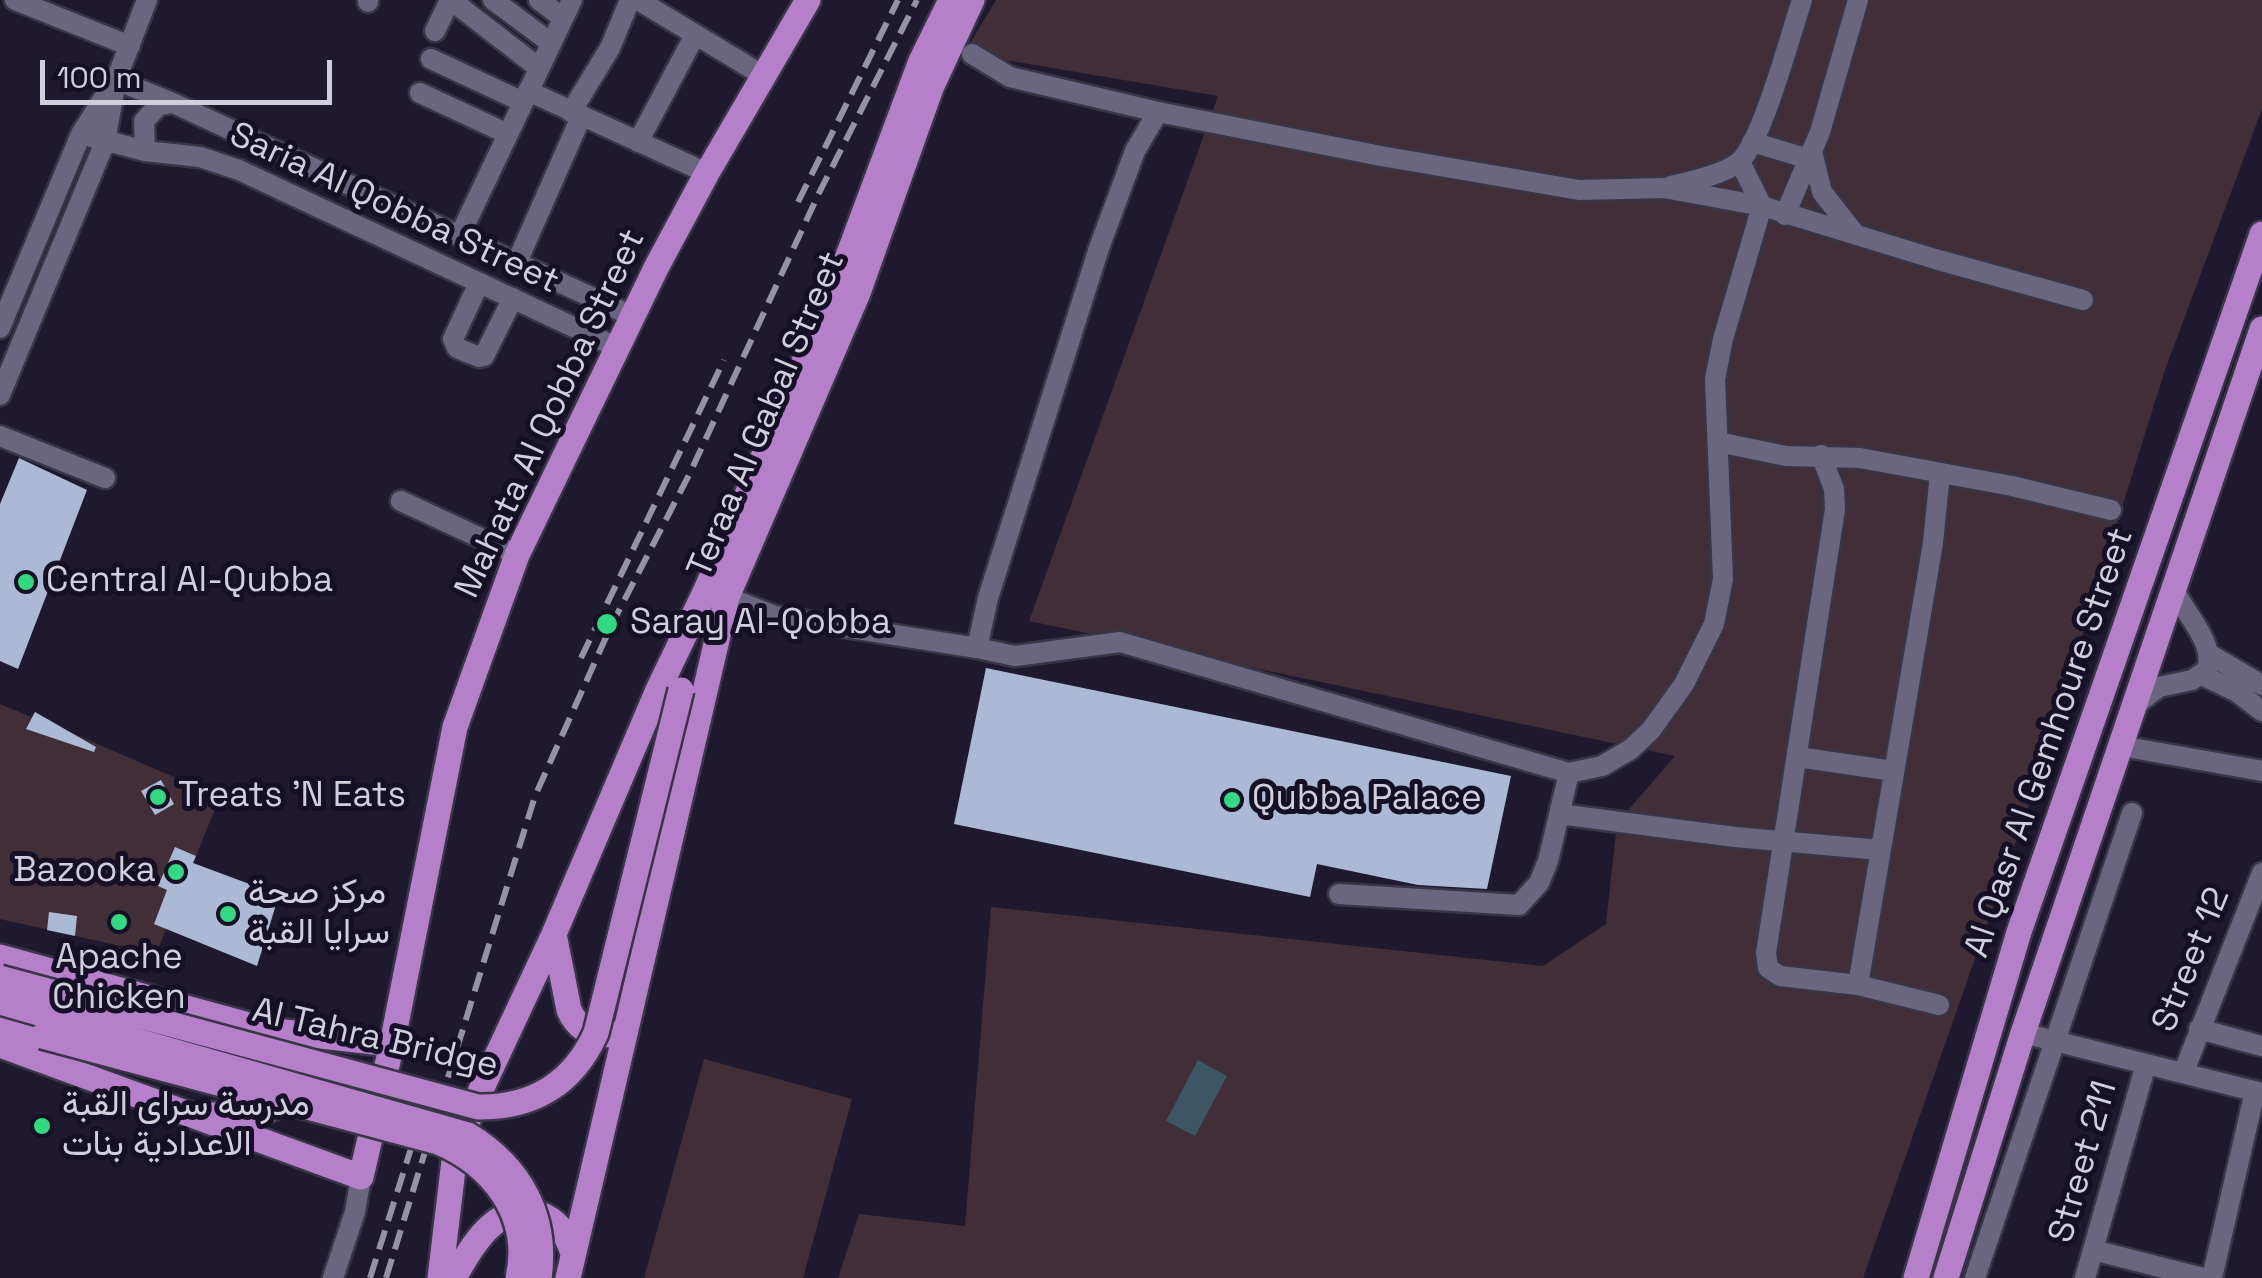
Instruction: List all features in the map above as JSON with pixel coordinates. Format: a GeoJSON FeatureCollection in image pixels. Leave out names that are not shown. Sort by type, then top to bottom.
{"type":"FeatureCollection","features":[{"type":"Feature","properties":{"kind":"main road","name":"Mahata Al Qobba Street"},"geometry":{"type":"LineString","coordinates":[[361,1177],[392,1044],[455,727],[517,555],[632,316],[707,173],[808,0]]}},
{"type":"Feature","properties":{"kind":"main road","name":"Teraa Al Gabal Street"},"geometry":{"type":"LineString","coordinates":[[681,690],[921,61],[951,0]]}},
{"type":"Feature","properties":{"kind":"main road","name":"Teraa Al Gabal Street"},"geometry":{"type":"LineString","coordinates":[[440,1278],[454,1161],[472,1109],[554,934],[658,690],[717,594],[850,311],[931,88],[972,0]]}},
{"type":"Feature","properties":{"kind":"main road","name":"Al Qasr Al Gemhoure Street"},"geometry":{"type":"LineString","coordinates":[[1916,1278],[2020,932],[2262,234]]}},
{"type":"Feature","properties":{"kind":"main road","name":"Al Qasr Al Gemhoure Street"},"geometry":{"type":"LineString","coordinates":[[1946,1278],[2023,1033],[2262,329]]}},
{"type":"Feature","properties":{"kind":"main road","name":"Teraa Al Gabal Street"},"geometry":{"type":"LineString","coordinates":[[571,1266],[717,594]]}},
{"type":"Feature","properties":{"kind":"main road","name":"Al Tahra Bridge"},"geometry":{"type":"LineString","coordinates":[[0,978],[478,1107],[520,1104],[540,1096],[574,1070],[596,1033],[681,690]]}},
{"type":"Feature","properties":{"kind":"main road"},"geometry":{"type":"LineString","coordinates":[[554,934],[574,1020],[592,1034],[604,1036],[624,1028]]}},
{"type":"Feature","properties":{"kind":"main road"},"geometry":{"type":"LineString","coordinates":[[0,957],[267,1030],[392,1044]]}},
{"type":"Feature","properties":{"kind":"main road","name":"Al Tahra Bridge"},"geometry":{"type":"LineString","coordinates":[[0,1002],[468,1134],[502,1159],[527,1193],[540,1233],[539,1278]]}},
{"type":"Feature","properties":{"kind":"main road"},"geometry":{"type":"LineString","coordinates":[[193,1116],[269,1111],[289,1095],[296,1070],[294,1057],[279,1036],[267,1030]]}},
{"type":"Feature","properties":{"kind":"main road"},"geometry":{"type":"LineString","coordinates":[[1,1044],[42,1036],[460,1151],[480,1164],[508,1201],[521,1246],[518,1278]]}},
{"type":"Feature","properties":{"kind":"main road"},"geometry":{"type":"LineString","coordinates":[[1,1044],[361,1177]]}},
{"type":"Feature","properties":{"kind":"main road"},"geometry":{"type":"LineString","coordinates":[[454,1278],[479,1238],[508,1214],[523,1211],[550,1219],[562,1228],[571,1266]]}},
{"type":"Feature","properties":{"kind":"street"},"geometry":{"type":"LineString","coordinates":[[15,0],[130,46]]}},
{"type":"Feature","properties":{"kind":"street"},"geometry":{"type":"LineString","coordinates":[[0,328],[82,134],[116,80],[147,0]]}},
{"type":"Feature","properties":{"kind":"street"},"geometry":{"type":"LineString","coordinates":[[435,30],[451,0],[540,68]]}},
{"type":"Feature","properties":{"kind":"street"},"geometry":{"type":"LineString","coordinates":[[493,0],[551,44]]}},
{"type":"Feature","properties":{"kind":"street"},"geometry":{"type":"LineString","coordinates":[[460,235],[567,9],[540,0]]}},
{"type":"Feature","properties":{"kind":"street"},"geometry":{"type":"LineString","coordinates":[[516,262],[576,114],[630,0]]}},
{"type":"Feature","properties":{"kind":"street"},"geometry":{"type":"LineString","coordinates":[[638,0],[764,76]]}},
{"type":"Feature","properties":{"kind":"street"},"geometry":{"type":"LineString","coordinates":[[1664,188],[1740,162],[1752,142],[1802,0]]}},
{"type":"Feature","properties":{"kind":"street"},"geometry":{"type":"LineString","coordinates":[[1785,215],[1811,155],[1858,0]]}},
{"type":"Feature","properties":{"kind":"street"},"geometry":{"type":"LineString","coordinates":[[638,142],[695,36]]}},
{"type":"Feature","properties":{"kind":"street"},"geometry":{"type":"LineString","coordinates":[[972,54],[1010,77],[1158,112],[1579,190],[1664,188],[1762,206],[2083,300]]}},
{"type":"Feature","properties":{"kind":"street"},"geometry":{"type":"LineString","coordinates":[[431,59],[576,114],[707,173]]}},
{"type":"Feature","properties":{"kind":"street"},"geometry":{"type":"LineString","coordinates":[[0,395],[105,142],[116,80]]}},
{"type":"Feature","properties":{"kind":"street","name":"Saria Al Qobba Street"},"geometry":{"type":"LineString","coordinates":[[116,80],[632,316]]}},
{"type":"Feature","properties":{"kind":"street"},"geometry":{"type":"LineString","coordinates":[[420,93],[508,134]]}},
{"type":"Feature","properties":{"kind":"street"},"geometry":{"type":"LineString","coordinates":[[145,152],[144,121],[158,105],[173,103]]}},
{"type":"Feature","properties":{"kind":"street"},"geometry":{"type":"LineString","coordinates":[[977,648],[988,598],[1099,248],[1135,151],[1158,112]]}},
{"type":"Feature","properties":{"kind":"street","name":"Saria Al Qobba Street"},"geometry":{"type":"LineString","coordinates":[[82,134],[145,152],[200,156],[239,170],[616,347]]}},
{"type":"Feature","properties":{"kind":"street"},"geometry":{"type":"LineString","coordinates":[[1752,142],[1811,155]]}},
{"type":"Feature","properties":{"kind":"street"},"geometry":{"type":"LineString","coordinates":[[1811,155],[1822,192],[1856,236]]}},
{"type":"Feature","properties":{"kind":"street"},"geometry":{"type":"LineString","coordinates":[[717,594],[776,616],[1015,656],[1120,642],[1569,774],[1602,766],[1631,750],[1651,730],[1684,684],[1714,624],[1723,579],[1714,379],[1762,206],[1740,162]]}},
{"type":"Feature","properties":{"kind":"street"},"geometry":{"type":"LineString","coordinates":[[479,283],[453,339],[457,348],[479,358],[484,356],[512,298]]}},
{"type":"Feature","properties":{"kind":"street"},"geometry":{"type":"LineString","coordinates":[[0,436],[104,478]]}},
{"type":"Feature","properties":{"kind":"street"},"geometry":{"type":"LineString","coordinates":[[1718,442],[1786,456],[1860,458],[2111,510]]}},
{"type":"Feature","properties":{"kind":"street"},"geometry":{"type":"LineString","coordinates":[[1820,455],[1834,489],[1835,509],[1766,953],[1768,968],[1780,976],[1858,985],[1939,1005]]}},
{"type":"Feature","properties":{"kind":"street"},"geometry":{"type":"LineString","coordinates":[[1858,985],[1933,543],[1940,473]]}},
{"type":"Feature","properties":{"kind":"street"},"geometry":{"type":"LineString","coordinates":[[402,501],[517,555]]}},
{"type":"Feature","properties":{"kind":"street"},"geometry":{"type":"LineString","coordinates":[[2174,589],[2209,654],[2259,696]]}},
{"type":"Feature","properties":{"kind":"street"},"geometry":{"type":"LineString","coordinates":[[2135,704],[2159,688],[2202,675],[2209,654]]}},
{"type":"Feature","properties":{"kind":"street"},"geometry":{"type":"LineString","coordinates":[[2202,675],[2259,696]]}},
{"type":"Feature","properties":{"kind":"street"},"geometry":{"type":"LineString","coordinates":[[2121,746],[2262,771]]}},
{"type":"Feature","properties":{"kind":"street"},"geometry":{"type":"LineString","coordinates":[[1797,757],[1894,772]]}},
{"type":"Feature","properties":{"kind":"street"},"geometry":{"type":"LineString","coordinates":[[1339,894],[1518,905],[1539,883],[1569,774]]}},
{"type":"Feature","properties":{"kind":"street"},"geometry":{"type":"LineString","coordinates":[[1975,1278],[2132,813]]}},
{"type":"Feature","properties":{"kind":"street"},"geometry":{"type":"LineString","coordinates":[[1559,814],[1880,850]]}},
{"type":"Feature","properties":{"kind":"street","name":"Street 12"},"geometry":{"type":"LineString","coordinates":[[2184,1072],[2262,873]]}},
{"type":"Feature","properties":{"kind":"street"},"geometry":{"type":"LineString","coordinates":[[2198,1029],[2262,1046]]}},
{"type":"Feature","properties":{"kind":"street"},"geometry":{"type":"LineString","coordinates":[[2023,1033],[2259,1092],[2212,1278]]}},
{"type":"Feature","properties":{"kind":"street","name":"Street 211"},"geometry":{"type":"LineString","coordinates":[[2085,1278],[2146,1064]]}},
{"type":"Feature","properties":{"kind":"street"},"geometry":{"type":"LineString","coordinates":[[334,1278],[355,1212],[361,1177]]}},
{"type":"Feature","properties":{"kind":"street"},"geometry":{"type":"LineString","coordinates":[[2093,1250],[2203,1278]]}},
{"type":"Feature","properties":{"kind":"shaded area"},"geometry":{"type":"Polygon","coordinates":[[[996,0],[2262,0],[2262,109],[2164,373],[2032,796],[1863,1278],[838,1278],[859,1214],[965,1226],[991,907],[1543,966],[1606,924],[1617,823],[1675,756],[1029,621],[1218,96],[964,53],[996,0]]]}},
{"type":"Feature","properties":{"kind":"shaded area"},"geometry":{"type":"Polygon","coordinates":[[[0,704],[31,717],[35,712],[72,733],[220,797],[156,954],[0,919],[0,704]]]}},
{"type":"Feature","properties":{"kind":"shaded area"},"geometry":{"type":"Polygon","coordinates":[[[704,1059],[852,1099],[803,1278],[644,1278],[704,1059]]]}},
{"type":"Feature","properties":{"kind":"water"},"geometry":{"type":"Polygon","coordinates":[[[1198,1060],[1227,1076],[1195,1136],[1166,1121],[1198,1060]]]}},
{"type":"Feature","properties":{"kind":"building","name":"Central Al-Qubba"},"geometry":{"type":"Polygon","coordinates":[[[19,458],[87,490],[18,669],[0,661],[0,504],[19,458]]]}},
{"type":"Feature","properties":{"kind":"building","name":"Qubba Palace"},"geometry":{"type":"Polygon","coordinates":[[[986,668],[1511,776],[1487,889],[1418,885],[1317,864],[1310,897],[954,824],[986,668]]]}},
{"type":"Feature","properties":{"kind":"building"},"geometry":{"type":"Polygon","coordinates":[[[35,712],[96,747],[94,752],[26,729],[35,712]]]}},
{"type":"Feature","properties":{"kind":"building","name":"Treats 'N Eats"},"geometry":{"type":"Polygon","coordinates":[[[161,780],[174,804],[155,815],[141,791],[161,780]]]}},
{"type":"Feature","properties":{"kind":"building","name":"مركز صحة سرايا القبة"},"geometry":{"type":"Polygon","coordinates":[[[175,847],[196,856],[193,863],[279,895],[257,966],[154,924],[167,890],[158,886],[175,847]]]}},
{"type":"Feature","properties":{"kind":"building"},"geometry":{"type":"Polygon","coordinates":[[[49,912],[77,916],[75,936],[47,930],[49,912]]]}},
{"type":"Feature","properties":{"kind":"railway"},"geometry":{"type":"LineString","coordinates":[[798,202],[898,0]]}},
{"type":"Feature","properties":{"kind":"railway"},"geometry":{"type":"LineString","coordinates":[[386,1278],[535,796],[611,626],[690,473],[819,193],[917,0]]}},
{"type":"Feature","properties":{"kind":"railway"},"geometry":{"type":"LineString","coordinates":[[581,658],[724,360]]}},
{"type":"Feature","properties":{"kind":"railway"},"geometry":{"type":"LineString","coordinates":[[370,1278],[420,1120]]}},
{"type":"Feature","properties":{"kind":"place","name":"Central Al-Qubba"},"geometry":{"type":"Point","coordinates":[26,582]}},
{"type":"Feature","properties":{"kind":"place","name":"Saray Al-Qobba"},"geometry":{"type":"Point","coordinates":[607,624]}},
{"type":"Feature","properties":{"kind":"place","name":"Treats 'N Eats"},"geometry":{"type":"Point","coordinates":[158,797]}},
{"type":"Feature","properties":{"kind":"place","name":"Qubba Palace"},"geometry":{"type":"Point","coordinates":[1232,800]}},
{"type":"Feature","properties":{"kind":"place","name":"Bazooka"},"geometry":{"type":"Point","coordinates":[176,872]}},
{"type":"Feature","properties":{"kind":"place","name":"مركز صحة سرايا القبة"},"geometry":{"type":"Point","coordinates":[228,914]}},
{"type":"Feature","properties":{"kind":"place","name":"Apache Chicken"},"geometry":{"type":"Point","coordinates":[119,922]}},
{"type":"Feature","properties":{"kind":"place","name":"مدرسة سراى القبة الاعدادية بنات"},"geometry":{"type":"Point","coordinates":[42,1126]}}]}
